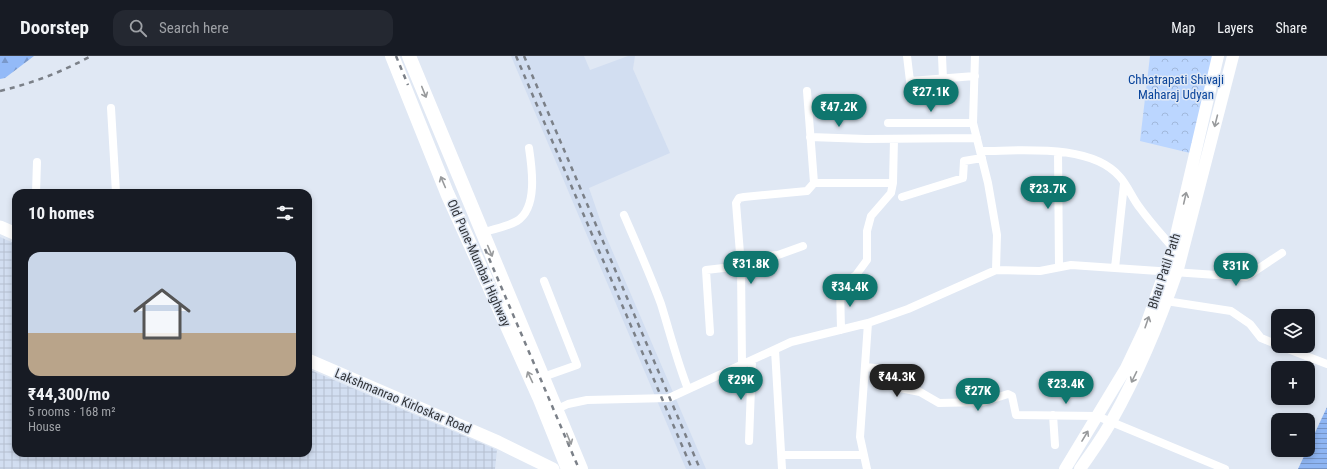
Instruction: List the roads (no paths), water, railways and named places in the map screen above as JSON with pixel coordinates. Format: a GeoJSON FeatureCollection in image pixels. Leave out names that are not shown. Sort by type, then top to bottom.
{"type":"FeatureCollection","features":[{"type":"Feature","properties":{"kind":"highway","name":"Old Pune-Mumbai Highway"},"geometry":{"type":"LineString","coordinates":[[392,56],[444,186],[551,411],[568,469]]}},
{"type":"Feature","properties":{"kind":"highway"},"geometry":{"type":"LineString","coordinates":[[409,56],[482,233],[544,377],[551,411],[581,469]]}},
{"type":"Feature","properties":{"kind":"main road","name":"Bhau Patil Path"},"geometry":{"type":"LineString","coordinates":[[1065,469],[1126,368],[1139,342],[1173,248],[1218,56]]}},
{"type":"Feature","properties":{"kind":"main road","name":"Bhau Patil Path"},"geometry":{"type":"LineString","coordinates":[[1080,469],[1111,422],[1149,345],[1177,272],[1233,56]]}},
{"type":"Feature","properties":{"kind":"main road"},"geometry":{"type":"LineString","coordinates":[[0,227],[12,232]]}},
{"type":"Feature","properties":{"kind":"main road","name":"Lakshmanrao Kirloskar Road"},"geometry":{"type":"LineString","coordinates":[[312,362],[498,442],[532,464],[553,469]]}},
{"type":"Feature","properties":{"kind":"street"},"geometry":{"type":"LineString","coordinates":[[907,56],[910,82],[974,76]]}},
{"type":"Feature","properties":{"kind":"street"},"geometry":{"type":"LineString","coordinates":[[942,56],[943,79]]}},
{"type":"Feature","properties":{"kind":"street"},"geometry":{"type":"LineString","coordinates":[[975,56],[973,123],[997,235],[996,270]]}},
{"type":"Feature","properties":{"kind":"street"},"geometry":{"type":"LineString","coordinates":[[807,91],[814,184]]}},
{"type":"Feature","properties":{"kind":"street"},"geometry":{"type":"LineString","coordinates":[[111,108],[116,189]]}},
{"type":"Feature","properties":{"kind":"street"},"geometry":{"type":"LineString","coordinates":[[888,123],[973,123]]}},
{"type":"Feature","properties":{"kind":"street"},"geometry":{"type":"LineString","coordinates":[[810,137],[894,139],[977,138]]}},
{"type":"Feature","properties":{"kind":"street"},"geometry":{"type":"LineString","coordinates":[[841,330],[840,286],[856,275],[867,260],[867,232],[871,216],[890,193],[893,184],[894,139]]}},
{"type":"Feature","properties":{"kind":"street"},"geometry":{"type":"LineString","coordinates":[[482,233],[518,221],[523,214],[533,185],[534,174],[529,148]]}},
{"type":"Feature","properties":{"kind":"street"},"geometry":{"type":"LineString","coordinates":[[902,197],[963,178],[964,161],[981,155],[1058,152],[1088,157],[1104,164],[1120,177],[1140,208],[1173,248]]}},
{"type":"Feature","properties":{"kind":"street"},"geometry":{"type":"LineString","coordinates":[[1058,152],[1059,267]]}},
{"type":"Feature","properties":{"kind":"street"},"geometry":{"type":"LineString","coordinates":[[36,189],[37,162]]}},
{"type":"Feature","properties":{"kind":"street"},"geometry":{"type":"LineString","coordinates":[[742,365],[741,262],[737,200],[744,197],[798,193],[807,191],[814,184],[893,184]]}},
{"type":"Feature","properties":{"kind":"street"},"geometry":{"type":"LineString","coordinates":[[1115,268],[1124,184]]}},
{"type":"Feature","properties":{"kind":"street"},"geometry":{"type":"LineString","coordinates":[[624,216],[648,269],[661,306],[677,361],[688,389]]}},
{"type":"Feature","properties":{"kind":"street"},"geometry":{"type":"LineString","coordinates":[[710,332],[706,270],[778,255],[803,246]]}},
{"type":"Feature","properties":{"kind":"street"},"geometry":{"type":"LineString","coordinates":[[551,411],[568,404],[587,400],[669,398],[791,342],[868,323],[908,309],[996,270],[1040,271],[1071,265],[1246,277],[1282,253]]}},
{"type":"Feature","properties":{"kind":"street"},"geometry":{"type":"LineString","coordinates":[[544,281],[576,365],[544,377]]}},
{"type":"Feature","properties":{"kind":"street"},"geometry":{"type":"LineString","coordinates":[[1166,301],[1231,311],[1250,324],[1264,339],[1271,342]]}},
{"type":"Feature","properties":{"kind":"street"},"geometry":{"type":"LineString","coordinates":[[867,469],[860,437],[868,323]]}},
{"type":"Feature","properties":{"kind":"street"},"geometry":{"type":"LineString","coordinates":[[775,350],[782,469]]}},
{"type":"Feature","properties":{"kind":"street"},"geometry":{"type":"LineString","coordinates":[[1298,353],[1327,364]]}},
{"type":"Feature","properties":{"kind":"street"},"geometry":{"type":"LineString","coordinates":[[749,441],[752,361]]}},
{"type":"Feature","properties":{"kind":"street"},"geometry":{"type":"LineString","coordinates":[[866,367],[883,369],[887,371],[895,387],[920,392],[939,403],[983,402],[1008,394],[1012,396],[1016,415],[1097,416],[1225,469]]}},
{"type":"Feature","properties":{"kind":"street"},"geometry":{"type":"LineString","coordinates":[[1053,415],[1055,445]]}},
{"type":"Feature","properties":{"kind":"street"},"geometry":{"type":"LineString","coordinates":[[782,455],[863,455]]}},
{"type":"Feature","properties":{"kind":"railway"},"geometry":{"type":"LineString","coordinates":[[0,91],[47,76],[91,56]]}},
{"type":"Feature","properties":{"kind":"railway"},"geometry":{"type":"LineString","coordinates":[[396,56],[408,85]]}},
{"type":"Feature","properties":{"kind":"railway"},"geometry":{"type":"LineString","coordinates":[[516,56],[692,469]]}},
{"type":"Feature","properties":{"kind":"railway"},"geometry":{"type":"LineString","coordinates":[[524,56],[700,469]]}},
{"type":"Feature","properties":{"kind":"railway"},"geometry":{"type":"LineString","coordinates":[[485,249],[579,469]]}},
{"type":"Feature","properties":{"kind":"park label","name":"Chhatrapati Shivaji Maharaj Udyan"},"geometry":{"type":"Point","coordinates":[1176,86]}}]}
